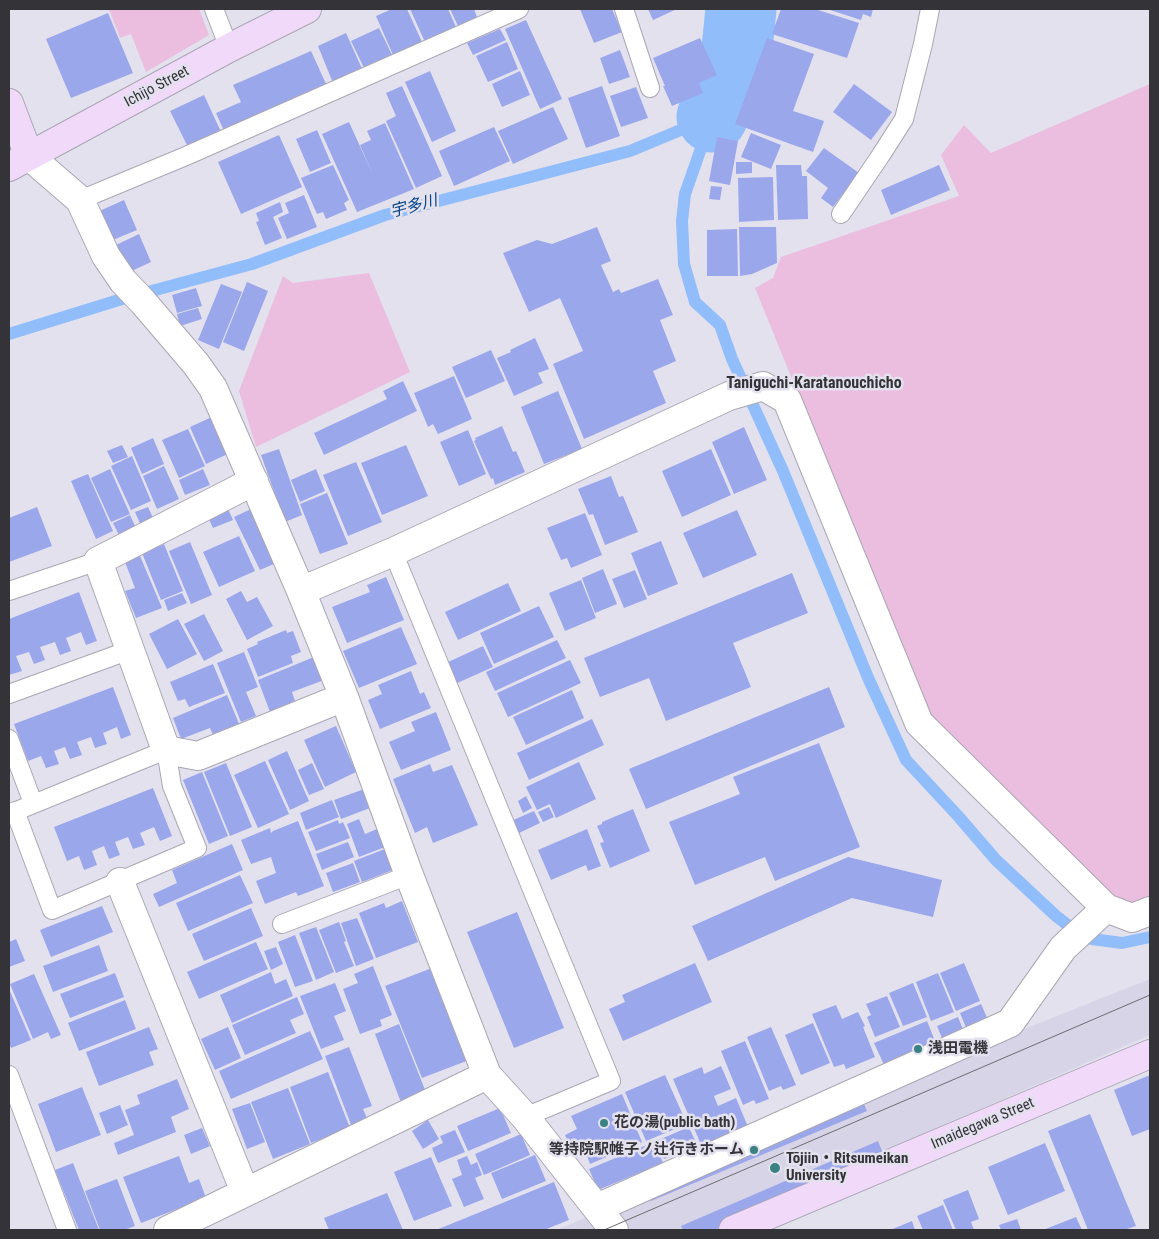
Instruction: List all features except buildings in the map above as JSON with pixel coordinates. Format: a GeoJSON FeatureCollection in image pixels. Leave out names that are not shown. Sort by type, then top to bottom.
{"type":"FeatureCollection","features":[{"type":"Feature","properties":{"kind":"street","name":"Ichijo Street"},"geometry":{"type":"LineString","coordinates":[[19,162],[229,48],[307,9]]}},
{"type":"Feature","properties":{"kind":"street"},"geometry":{"type":"LineString","coordinates":[[9,103],[19,162],[80,200],[106,256],[123,281],[196,364],[213,388],[301,591],[344,697],[409,875],[487,1076],[525,1117],[614,1230]]}},
{"type":"Feature","properties":{"kind":"street"},"geometry":{"type":"LineString","coordinates":[[301,591],[393,552],[729,396],[763,386],[788,400],[919,723],[1098,916],[1132,918],[1150,911]]}},
{"type":"Feature","properties":{"kind":"street"},"geometry":{"type":"LineString","coordinates":[[254,481],[98,561],[166,750],[198,756],[344,697]]}},
{"type":"Feature","properties":{"kind":"street"},"geometry":{"type":"LineString","coordinates":[[120,882],[245,1192]]}},
{"type":"Feature","properties":{"kind":"street"},"geometry":{"type":"LineString","coordinates":[[597,1208],[1010,1023],[1063,948],[1098,916]]}},
{"type":"Feature","properties":{"kind":"street","name":"Imaidegawa Street"},"geometry":{"type":"LineString","coordinates":[[733,1230],[1150,1054]]}},
{"type":"Feature","properties":{"kind":"street"},"geometry":{"type":"LineString","coordinates":[[168,1230],[487,1076]]}},
{"type":"Feature","properties":{"kind":"lane"},"geometry":{"type":"LineString","coordinates":[[214,9],[229,48]]}},
{"type":"Feature","properties":{"kind":"lane"},"geometry":{"type":"LineString","coordinates":[[80,200],[186,156],[520,9]]}},
{"type":"Feature","properties":{"kind":"lane"},"geometry":{"type":"LineString","coordinates":[[624,9],[650,88]]}},
{"type":"Feature","properties":{"kind":"lane"},"geometry":{"type":"LineString","coordinates":[[841,214],[904,119],[930,9]]}},
{"type":"Feature","properties":{"kind":"lane"},"geometry":{"type":"LineString","coordinates":[[393,552],[611,1081],[525,1117]]}},
{"type":"Feature","properties":{"kind":"lane"},"geometry":{"type":"LineString","coordinates":[[9,591],[98,561]]}},
{"type":"Feature","properties":{"kind":"lane"},"geometry":{"type":"LineString","coordinates":[[9,694],[130,650]]}},
{"type":"Feature","properties":{"kind":"lane"},"geometry":{"type":"LineString","coordinates":[[9,738],[33,804]]}},
{"type":"Feature","properties":{"kind":"lane"},"geometry":{"type":"LineString","coordinates":[[166,750],[172,786],[197,848],[52,910],[12,813],[33,804],[166,750]]}},
{"type":"Feature","properties":{"kind":"lane"},"geometry":{"type":"LineString","coordinates":[[282,924],[409,875]]}},
{"type":"Feature","properties":{"kind":"lane"},"geometry":{"type":"LineString","coordinates":[[9,1075],[67,1230]]}},
{"type":"Feature","properties":{"kind":"shaded area"},"geometry":{"type":"Polygon","coordinates":[[[109,9],[199,9],[209,35],[146,72],[131,34],[120,38],[109,9]]]}},
{"type":"Feature","properties":{"kind":"shaded area"},"geometry":{"type":"Polygon","coordinates":[[[1150,84],[1150,898],[1134,906],[1110,893],[947,749],[925,705],[755,288],[773,278],[781,257],[959,196],[941,155],[964,125],[991,153],[1150,84]]]}},
{"type":"Feature","properties":{"kind":"shaded area"},"geometry":{"type":"Polygon","coordinates":[[[369,273],[410,372],[256,447],[239,391],[283,276],[293,283],[369,273]]]}},
{"type":"Feature","properties":{"kind":"shaded area"},"geometry":{"type":"Polygon","coordinates":[[[1150,979],[1150,1035],[703,1230],[557,1230],[1019,1031],[1150,979]]]}},
{"type":"Feature","properties":{"kind":"waterway","name":"宇多川"},"geometry":{"type":"LineString","coordinates":[[712,117],[735,68],[741,9]]}},
{"type":"Feature","properties":{"kind":"waterway"},"geometry":{"type":"LineString","coordinates":[[712,117],[685,194],[682,221],[684,264],[695,302],[720,325],[732,359],[783,471],[869,680],[906,760],[996,860],[1069,926],[1092,939],[1122,943],[1150,937]]}},
{"type":"Feature","properties":{"kind":"waterway","name":"宇多川"},"geometry":{"type":"LineString","coordinates":[[9,334],[122,299],[252,264],[385,215],[630,151],[712,117]]}},
{"type":"Feature","properties":{"kind":"tram line"},"geometry":{"type":"LineString","coordinates":[[604,1230],[1150,995]]}},
{"type":"Feature","properties":{"kind":"place","name":"浅田電機"},"geometry":{"type":"Point","coordinates":[918,1049]}},
{"type":"Feature","properties":{"kind":"place","name":"花の湯(public bath)"},"geometry":{"type":"Point","coordinates":[604,1123]}},
{"type":"Feature","properties":{"kind":"place","name":"等持院駅帷子ノ辻行きホーム"},"geometry":{"type":"Point","coordinates":[754,1150]}},
{"type":"Feature","properties":{"kind":"place","name":"Tōjiin・Ritsumeikan University"},"geometry":{"type":"Point","coordinates":[775,1168]}},
{"type":"Feature","properties":{"kind":"district","name":"Taniguchi-Karatanouchicho"},"geometry":{"type":"Point","coordinates":[814,384]}}]}
